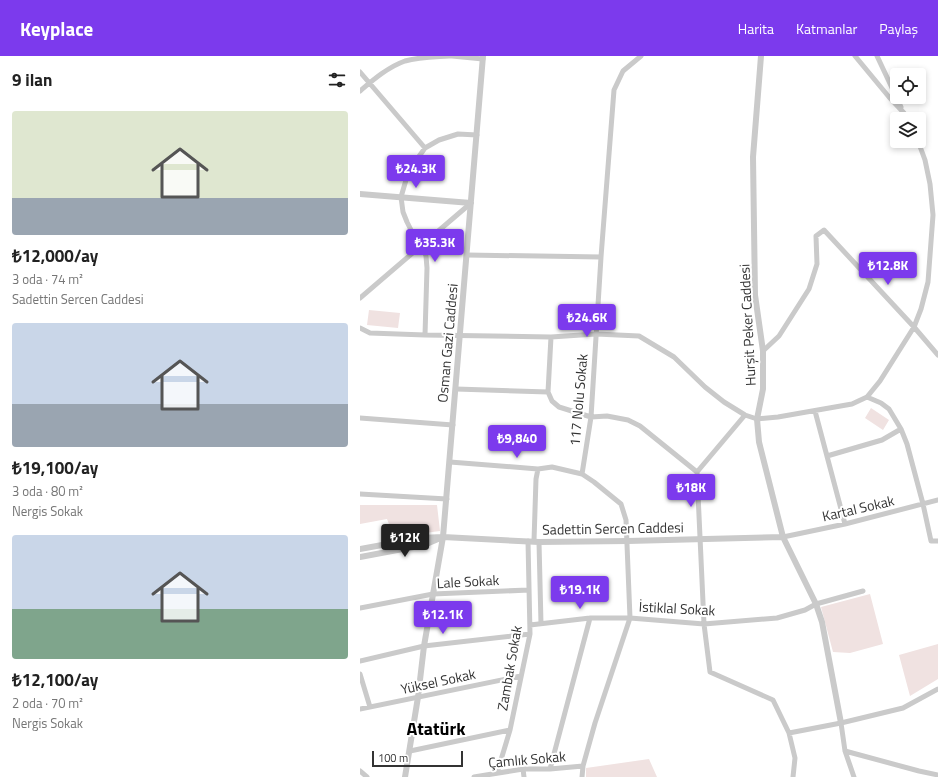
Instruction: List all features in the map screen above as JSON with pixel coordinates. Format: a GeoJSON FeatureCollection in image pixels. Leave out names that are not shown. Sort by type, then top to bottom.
{"type":"FeatureCollection","features":[{"type":"Feature","properties":{"kind":"street"},"geometry":{"type":"LineString","coordinates":[[360,91],[386,71],[404,62],[418,58],[449,56]]}},
{"type":"Feature","properties":{"kind":"street"},"geometry":{"type":"LineString","coordinates":[[452,56],[483,58]]}},
{"type":"Feature","properties":{"kind":"street","name":"117 Nolu Sokak"},"geometry":{"type":"LineString","coordinates":[[582,474],[591,417],[601,257],[614,90],[623,71],[641,56]]}},
{"type":"Feature","properties":{"kind":"street","name":"Hurşit Peker Caddesi"},"geometry":{"type":"LineString","coordinates":[[761,56],[753,156],[755,295],[763,351],[763,389],[756,419],[759,442],[783,537],[816,604],[822,622],[841,723]]}},
{"type":"Feature","properties":{"kind":"street"},"geometry":{"type":"LineString","coordinates":[[855,56],[903,112]]}},
{"type":"Feature","properties":{"kind":"street"},"geometry":{"type":"LineString","coordinates":[[877,56],[904,112]]}},
{"type":"Feature","properties":{"kind":"street","name":"Osman Gazi Caddesi"},"geometry":{"type":"LineString","coordinates":[[405,777],[418,697],[424,646],[444,537],[483,58]]}},
{"type":"Feature","properties":{"kind":"street"},"geometry":{"type":"LineString","coordinates":[[360,72],[425,148]]}},
{"type":"Feature","properties":{"kind":"street"},"geometry":{"type":"LineString","coordinates":[[425,335],[426,256],[422,245],[413,234],[407,222],[403,212],[401,197],[406,180],[415,162],[425,148],[439,140],[458,134],[476,135]]}},
{"type":"Feature","properties":{"kind":"street"},"geometry":{"type":"LineString","coordinates":[[360,328],[370,333],[425,335],[551,337],[596,334],[640,336],[674,357],[724,402],[745,415],[756,419],[778,417],[852,404],[867,397],[880,382],[914,327],[922,309],[928,282],[933,215],[930,184],[925,160],[921,148]]}},
{"type":"Feature","properties":{"kind":"street"},"geometry":{"type":"LineString","coordinates":[[360,194],[471,203]]}},
{"type":"Feature","properties":{"kind":"street"},"geometry":{"type":"LineString","coordinates":[[360,298],[471,203]]}},
{"type":"Feature","properties":{"kind":"street"},"geometry":{"type":"LineString","coordinates":[[763,351],[779,336],[809,289],[817,264],[816,236],[824,230],[938,355]]}},
{"type":"Feature","properties":{"kind":"street"},"geometry":{"type":"LineString","coordinates":[[467,255],[601,257]]}},
{"type":"Feature","properties":{"kind":"street"},"geometry":{"type":"LineString","coordinates":[[551,337],[548,392],[552,401],[559,407],[591,417],[607,416],[628,420],[640,426],[698,472]]}},
{"type":"Feature","properties":{"kind":"street"},"geometry":{"type":"LineString","coordinates":[[456,390],[548,392]]}},
{"type":"Feature","properties":{"kind":"street"},"geometry":{"type":"LineString","coordinates":[[867,397],[881,403],[889,409],[901,429],[907,444],[924,504],[931,541],[938,541]]}},
{"type":"Feature","properties":{"kind":"street"},"geometry":{"type":"LineString","coordinates":[[815,411],[845,524]]}},
{"type":"Feature","properties":{"kind":"street"},"geometry":{"type":"LineString","coordinates":[[745,415],[698,472],[704,624],[710,672],[773,700],[790,733],[795,758],[793,777]]}},
{"type":"Feature","properties":{"kind":"street"},"geometry":{"type":"LineString","coordinates":[[360,418],[453,425]]}},
{"type":"Feature","properties":{"kind":"street"},"geometry":{"type":"LineString","coordinates":[[827,456],[882,440],[901,429]]}},
{"type":"Feature","properties":{"kind":"street"},"geometry":{"type":"LineString","coordinates":[[450,462],[538,469],[552,467],[582,474],[621,504],[626,520],[628,541],[630,618],[590,618],[530,625]]}},
{"type":"Feature","properties":{"kind":"street"},"geometry":{"type":"LineString","coordinates":[[534,541],[536,479],[538,469]]}},
{"type":"Feature","properties":{"kind":"street"},"geometry":{"type":"LineString","coordinates":[[360,494],[447,499]]}},
{"type":"Feature","properties":{"kind":"street","name":"Kartal Sokak"},"geometry":{"type":"LineString","coordinates":[[783,537],[845,524],[938,500]]}},
{"type":"Feature","properties":{"kind":"street","name":"Sadettin Sercen Caddesi"},"geometry":{"type":"LineString","coordinates":[[360,549],[420,538],[444,537],[534,541],[628,541],[783,537]]}},
{"type":"Feature","properties":{"kind":"street","name":"Sadettin Sercen Caddesi"},"geometry":{"type":"LineString","coordinates":[[360,557],[424,545],[444,537]]}},
{"type":"Feature","properties":{"kind":"street","name":"Zambak Sokak"},"geometry":{"type":"LineString","coordinates":[[498,773],[510,730],[530,634],[530,590],[534,541]]}},
{"type":"Feature","properties":{"kind":"street","name":"Zambak Sokak"},"geometry":{"type":"LineString","coordinates":[[534,541],[541,624]]}},
{"type":"Feature","properties":{"kind":"street","name":"Lale Sokak"},"geometry":{"type":"LineString","coordinates":[[360,608],[434,594],[530,590]]}},
{"type":"Feature","properties":{"kind":"street","name":"İstiklal Sokak"},"geometry":{"type":"LineString","coordinates":[[582,777],[583,766],[595,723],[630,618],[704,624],[777,618],[806,610],[816,604],[863,591]]}},
{"type":"Feature","properties":{"kind":"street"},"geometry":{"type":"LineString","coordinates":[[550,769],[590,618]]}},
{"type":"Feature","properties":{"kind":"street"},"geometry":{"type":"LineString","coordinates":[[360,661],[424,646],[530,634]]}},
{"type":"Feature","properties":{"kind":"street"},"geometry":{"type":"LineString","coordinates":[[360,674],[370,707]]}},
{"type":"Feature","properties":{"kind":"street","name":"Yüksel Sokak"},"geometry":{"type":"LineString","coordinates":[[360,709],[521,676]]}},
{"type":"Feature","properties":{"kind":"street"},"geometry":{"type":"LineString","coordinates":[[790,733],[841,723],[903,708],[938,689]]}},
{"type":"Feature","properties":{"kind":"street"},"geometry":{"type":"LineString","coordinates":[[841,723],[845,751],[854,777]]}},
{"type":"Feature","properties":{"kind":"street"},"geometry":{"type":"LineString","coordinates":[[410,751],[510,730]]}},
{"type":"Feature","properties":{"kind":"street"},"geometry":{"type":"LineString","coordinates":[[845,751],[919,772],[938,775]]}},
{"type":"Feature","properties":{"kind":"street","name":"Çamlık Sokak"},"geometry":{"type":"LineString","coordinates":[[474,777],[523,769],[550,769],[583,766]]}},
{"type":"Feature","properties":{"kind":"street"},"geometry":{"type":"LineString","coordinates":[[523,769],[524,777]]}},
{"type":"Feature","properties":{"kind":"street"},"geometry":{"type":"LineString","coordinates":[[360,771],[367,777]]}},
{"type":"Feature","properties":{"kind":"shaded area"},"geometry":{"type":"Polygon","coordinates":[[[369,310],[400,313],[398,328],[367,325],[369,310]]]}},
{"type":"Feature","properties":{"kind":"shaded area"},"geometry":{"type":"Polygon","coordinates":[[[871,408],[889,420],[883,430],[865,418],[871,408]]]}},
{"type":"Feature","properties":{"kind":"shaded area"},"geometry":{"type":"Polygon","coordinates":[[[360,505],[437,505],[440,531],[394,537],[387,519],[360,524],[360,505]]]}},
{"type":"Feature","properties":{"kind":"shaded area"},"geometry":{"type":"Polygon","coordinates":[[[870,594],[883,644],[850,653],[833,652],[821,607],[870,594]]]}},
{"type":"Feature","properties":{"kind":"shaded area"},"geometry":{"type":"Polygon","coordinates":[[[938,644],[938,679],[910,696],[899,655],[938,644]]]}},
{"type":"Feature","properties":{"kind":"shaded area"},"geometry":{"type":"Polygon","coordinates":[[[649,759],[657,777],[586,777],[586,768],[649,759]]]}},
{"type":"Feature","properties":{"kind":"district","name":"Atatürk"},"geometry":{"type":"Point","coordinates":[436,728]}}]}
